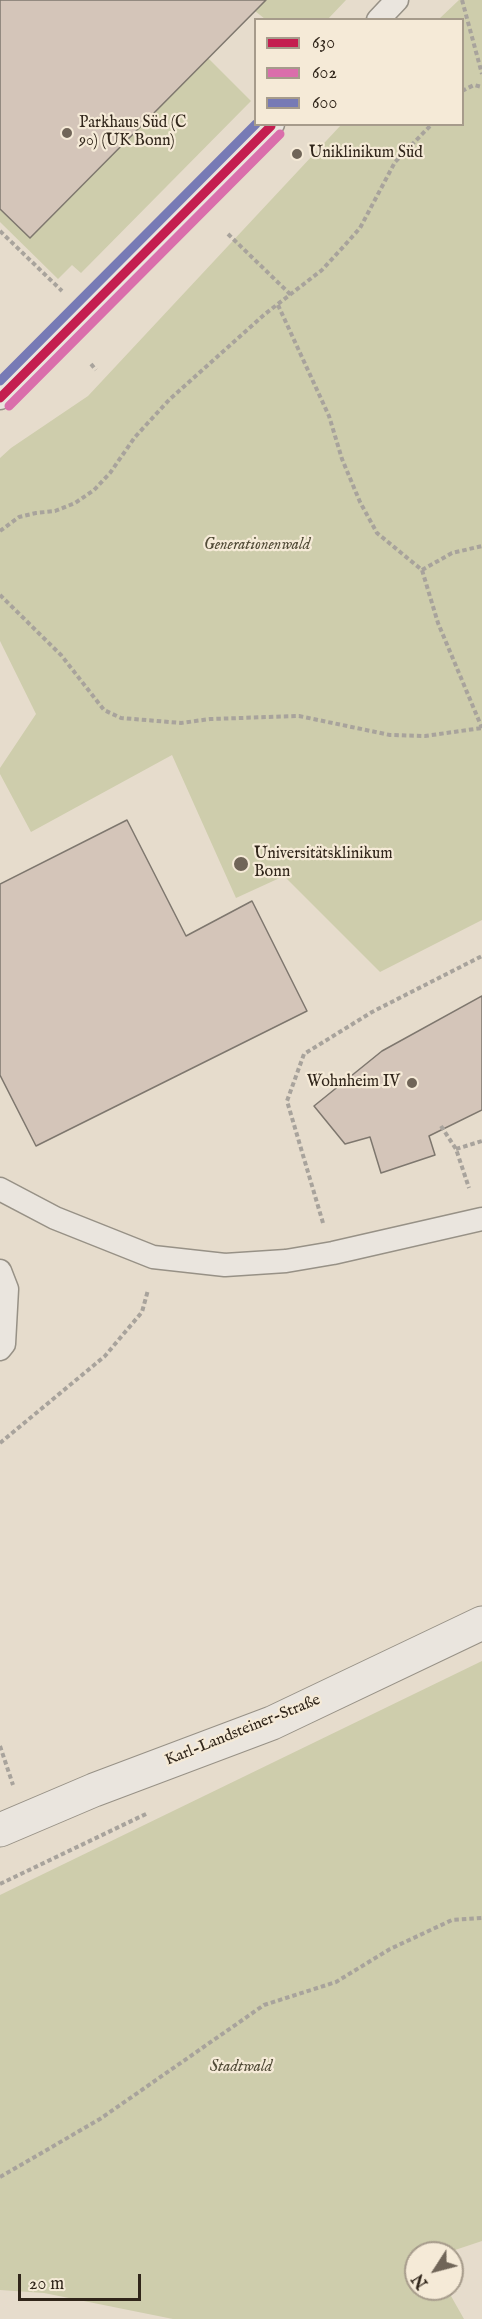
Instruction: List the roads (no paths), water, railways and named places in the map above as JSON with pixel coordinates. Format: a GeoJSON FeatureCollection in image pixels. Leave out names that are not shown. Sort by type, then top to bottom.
{"type":"FeatureCollection","features":[{"type":"Feature","properties":{"kind":"street","name":"Karl-Landsteiner-Straße"},"geometry":{"type":"LineString","coordinates":[[0,1830],[94,1790],[272,1723],[482,1623]]}},
{"type":"Feature","properties":{"kind":"lane"},"geometry":{"type":"LineString","coordinates":[[380,18],[397,0]]}},
{"type":"Feature","properties":{"kind":"lane"},"geometry":{"type":"LineString","coordinates":[[0,398],[271,126]]}},
{"type":"Feature","properties":{"kind":"lane"},"geometry":{"type":"LineString","coordinates":[[0,1189],[56,1218],[153,1257],[225,1264],[286,1261],[333,1253],[482,1219]]}},
{"type":"Feature","properties":{"kind":"lane"},"geometry":{"type":"LineString","coordinates":[[0,1271],[7,1289],[4,1344],[0,1349]]}},
{"type":"Feature","properties":{"kind":"place","name":"Parkhaus Süd (C 90) (UK Bonn)"},"geometry":{"type":"Point","coordinates":[67,133]}},
{"type":"Feature","properties":{"kind":"place","name":"Uniklinikum Süd"},"geometry":{"type":"Point","coordinates":[297,154]}},
{"type":"Feature","properties":{"kind":"place","name":"Universitätsklinikum Bonn"},"geometry":{"type":"Point","coordinates":[241,864]}},
{"type":"Feature","properties":{"kind":"place","name":"Wohnheim IV"},"geometry":{"type":"Point","coordinates":[412,1083]}},
{"type":"Feature","properties":{"kind":"park label","name":"Generationenwald"},"geometry":{"type":"Point","coordinates":[257,546]}},
{"type":"Feature","properties":{"kind":"park label","name":"Stadtwald"},"geometry":{"type":"Point","coordinates":[241,2068]}}]}
